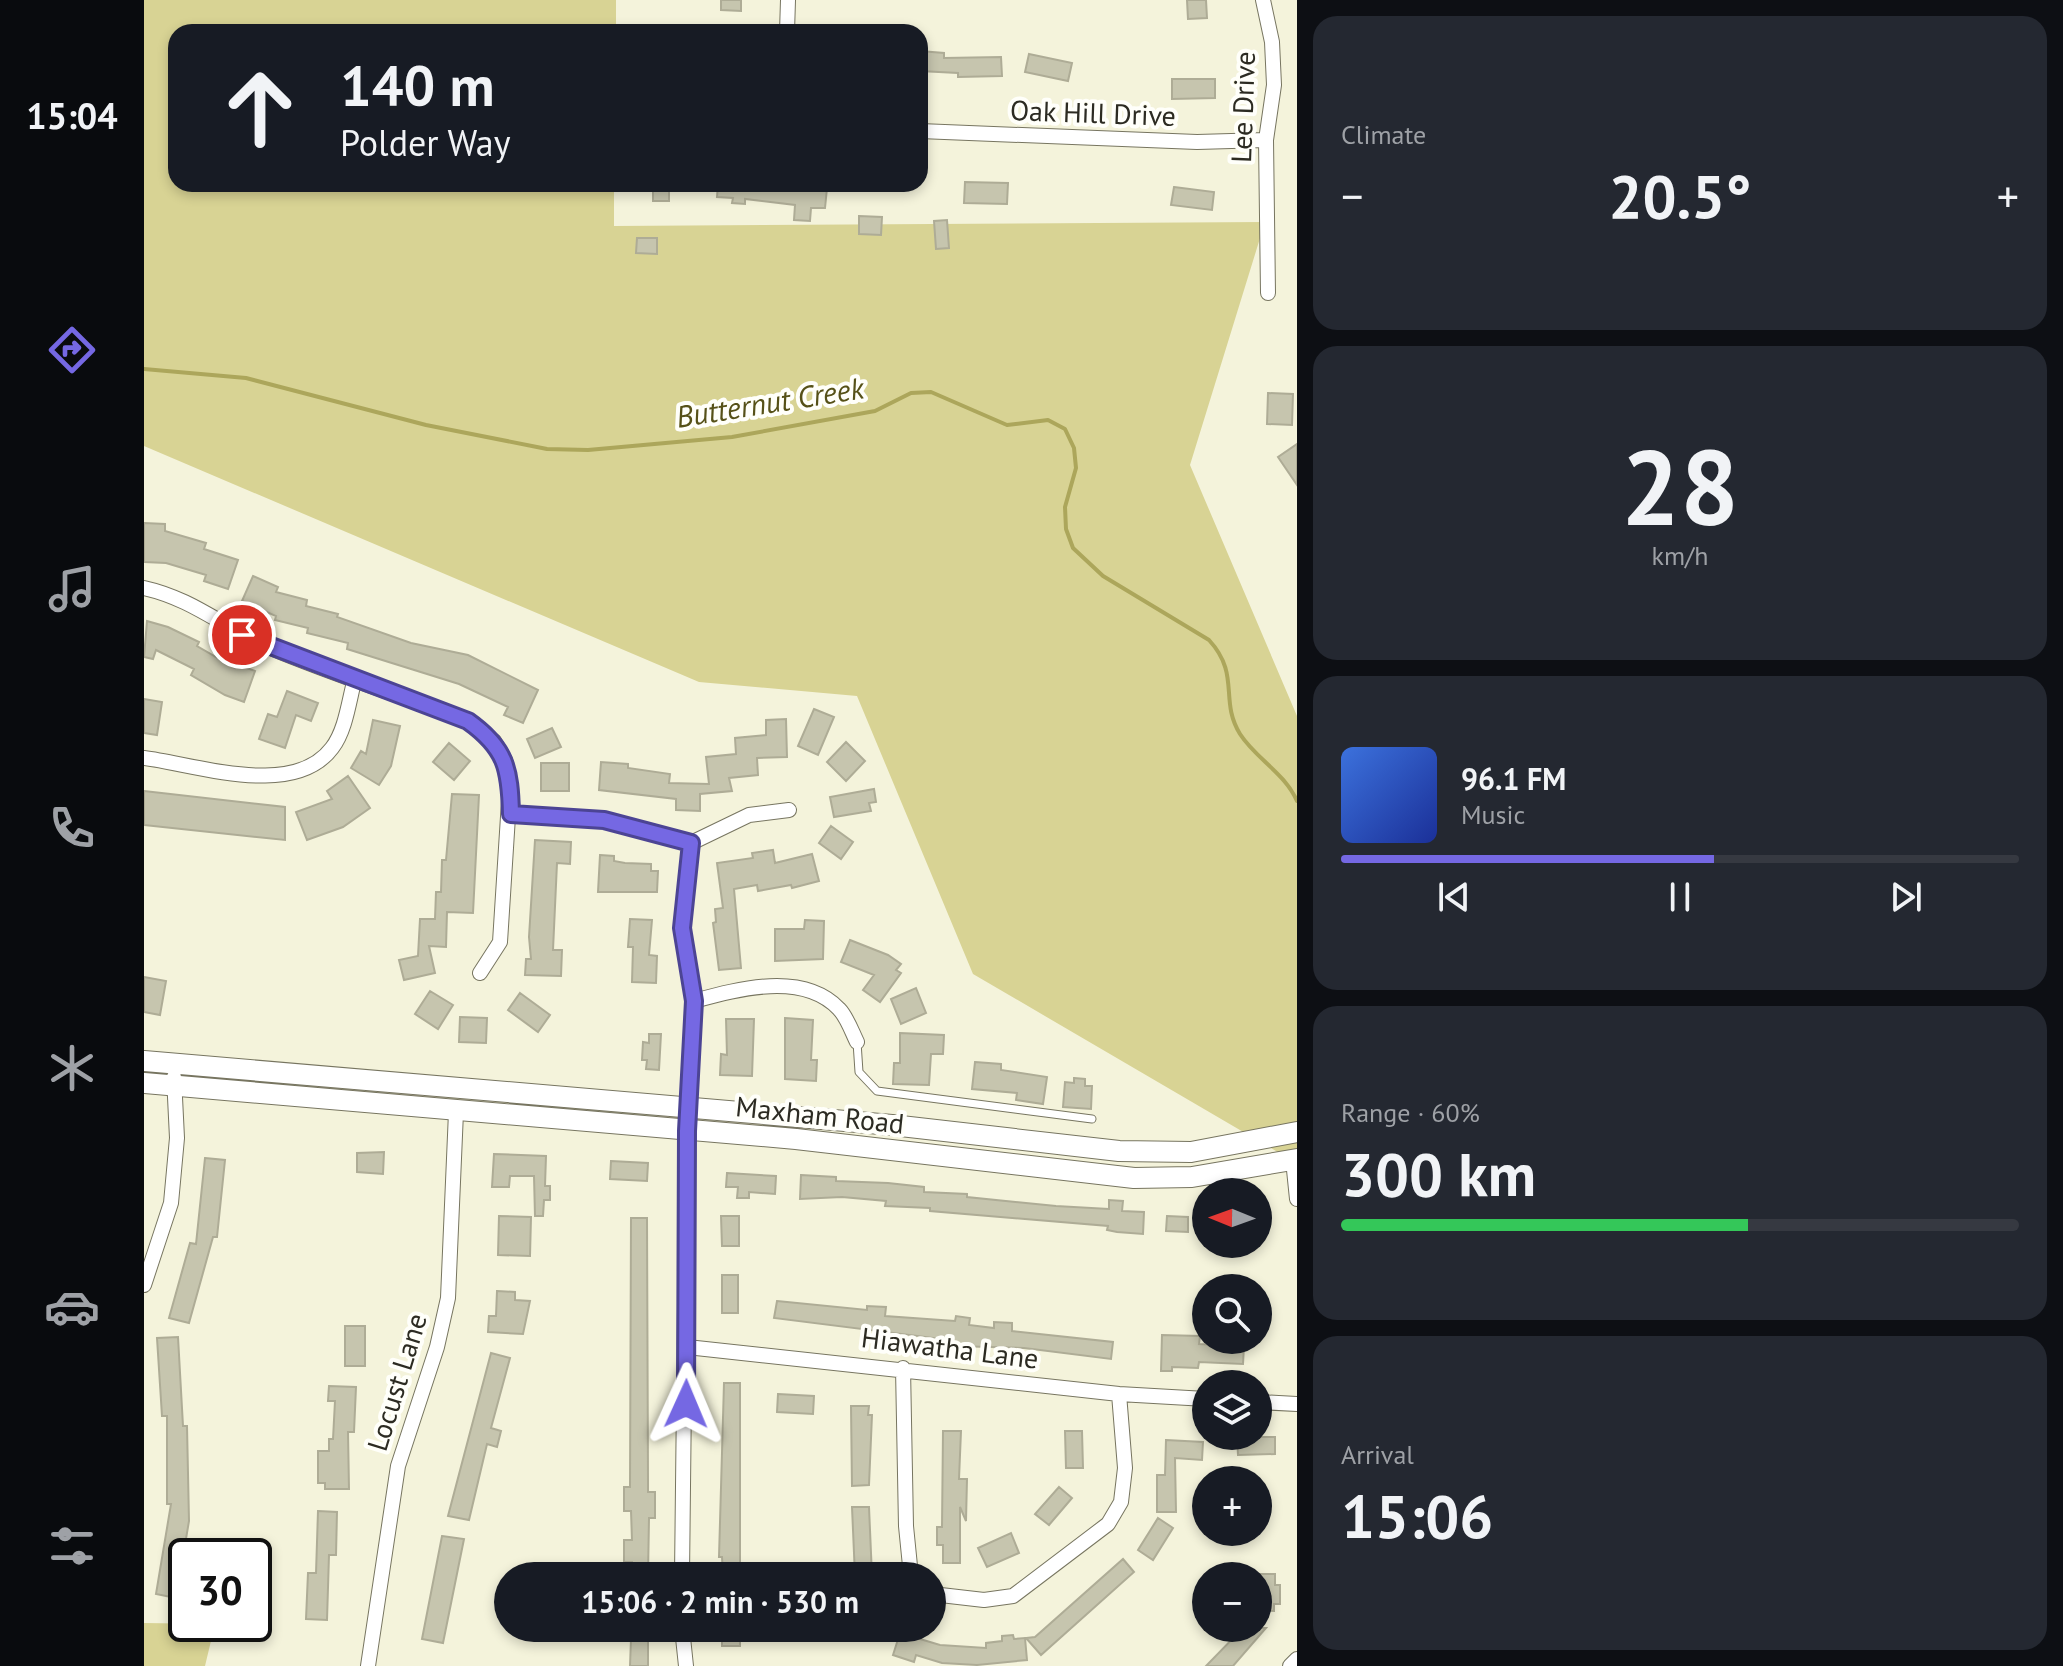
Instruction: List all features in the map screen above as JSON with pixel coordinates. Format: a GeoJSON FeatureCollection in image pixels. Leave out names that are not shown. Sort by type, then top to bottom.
{"type":"FeatureCollection","features":[{"type":"Feature","properties":{"kind":"main road","name":"Maxham Road"},"geometry":{"type":"LineString","coordinates":[[144,1061],[688,1110],[892,1125],[1119,1151],[1191,1152],[1297,1132]]}},
{"type":"Feature","properties":{"kind":"main road","name":"Maxham Road"},"geometry":{"type":"LineString","coordinates":[[144,1083],[796,1139],[1134,1178],[1192,1177],[1295,1159]]}},
{"type":"Feature","properties":{"kind":"street"},"geometry":{"type":"LineString","coordinates":[[787,24],[788,0]]}},
{"type":"Feature","properties":{"kind":"street","name":"Lee Drive"},"geometry":{"type":"LineString","coordinates":[[1263,0],[1274,85],[1266,140],[1268,293]]}},
{"type":"Feature","properties":{"kind":"street","name":"Oak Hill Drive"},"geometry":{"type":"LineString","coordinates":[[928,131],[1197,142],[1266,140]]}},
{"type":"Feature","properties":{"kind":"street"},"geometry":{"type":"LineString","coordinates":[[144,588],[190,601],[242,635],[275,650],[468,721],[494,741],[505,760],[511,814],[500,942],[480,973]]}},
{"type":"Feature","properties":{"kind":"street"},"geometry":{"type":"LineString","coordinates":[[144,758],[266,777],[292,775],[312,767],[333,747],[355,678]]}},
{"type":"Feature","properties":{"kind":"street"},"geometry":{"type":"LineString","coordinates":[[511,814],[604,820],[691,843],[749,815],[789,810]]}},
{"type":"Feature","properties":{"kind":"street"},"geometry":{"type":"LineString","coordinates":[[682,1562],[687,1131],[694,1001],[682,928],[691,843]]}},
{"type":"Feature","properties":{"kind":"street"},"geometry":{"type":"LineString","coordinates":[[694,1001],[753,988],[801,989],[819,994],[840,1009],[857,1042]]}},
{"type":"Feature","properties":{"kind":"street"},"geometry":{"type":"LineString","coordinates":[[144,1285],[171,1203],[177,1138],[174,1065]]}},
{"type":"Feature","properties":{"kind":"street","name":"Locust Lane"},"geometry":{"type":"LineString","coordinates":[[368,1666],[398,1466],[437,1347],[448,1298],[456,1112]]}},
{"type":"Feature","properties":{"kind":"street"},"geometry":{"type":"LineString","coordinates":[[1295,1159],[1297,1199]]}},
{"type":"Feature","properties":{"kind":"street","name":"Hiawatha Lane"},"geometry":{"type":"LineString","coordinates":[[687,1347],[903,1368],[1119,1394],[1192,1398]]}},
{"type":"Feature","properties":{"kind":"street"},"geometry":{"type":"LineString","coordinates":[[903,1368],[910,1562]]}},
{"type":"Feature","properties":{"kind":"street"},"geometry":{"type":"LineString","coordinates":[[946,1596],[984,1600],[1013,1596],[1108,1524],[1121,1502],[1125,1468],[1119,1394]]}},
{"type":"Feature","properties":{"kind":"street"},"geometry":{"type":"LineString","coordinates":[[1272,1403],[1297,1404]]}},
{"type":"Feature","properties":{"kind":"street"},"geometry":{"type":"LineString","coordinates":[[683,1642],[686,1666]]}},
{"type":"Feature","properties":{"kind":"street"},"geometry":{"type":"LineString","coordinates":[[1290,1666],[1297,1659]]}},
{"type":"Feature","properties":{"kind":"lane"},"geometry":{"type":"LineString","coordinates":[[857,1042],[859,1072],[877,1091],[1092,1119]]}},
{"type":"Feature","properties":{"kind":"shaded area"},"geometry":{"type":"Polygon","coordinates":[[[144,0],[616,0],[616,24],[168,24],[168,192],[614,192],[614,226],[1265,222],[1190,465],[1297,716],[1297,1154],[1288,1158],[973,974],[857,696],[699,682],[144,446],[144,0]]]}},
{"type":"Feature","properties":{"kind":"shaded area"},"geometry":{"type":"Polygon","coordinates":[[[144,1623],[168,1623],[168,1642],[211,1642],[205,1666],[144,1666],[144,1623]]]}},
{"type":"Feature","properties":{"kind":"building"},"geometry":{"type":"Polygon","coordinates":[[[721,0],[741,0],[741,11],[721,10],[721,0]]]}},
{"type":"Feature","properties":{"kind":"building"},"geometry":{"type":"Polygon","coordinates":[[[1187,0],[1206,0],[1207,18],[1188,19],[1187,0]]]}},
{"type":"Feature","properties":{"kind":"building"},"geometry":{"type":"Polygon","coordinates":[[[928,52],[944,53],[944,58],[1001,57],[1002,76],[958,77],[958,73],[928,71],[928,52]]]}},
{"type":"Feature","properties":{"kind":"building"},"geometry":{"type":"Polygon","coordinates":[[[1029,54],[1072,63],[1068,81],[1025,72],[1029,54]]]}},
{"type":"Feature","properties":{"kind":"building"},"geometry":{"type":"Polygon","coordinates":[[[1172,79],[1215,79],[1215,98],[1172,99],[1172,79]]]}},
{"type":"Feature","properties":{"kind":"building"},"geometry":{"type":"Polygon","coordinates":[[[965,182],[1008,183],[1007,204],[964,203],[965,182]]]}},
{"type":"Feature","properties":{"kind":"building"},"geometry":{"type":"Polygon","coordinates":[[[1174,187],[1214,192],[1212,210],[1171,205],[1174,187]]]}},
{"type":"Feature","properties":{"kind":"building"},"geometry":{"type":"Polygon","coordinates":[[[653,192],[669,192],[669,201],[653,201],[653,192]]]}},
{"type":"Feature","properties":{"kind":"building"},"geometry":{"type":"Polygon","coordinates":[[[717,192],[827,192],[825,208],[811,208],[810,221],[794,220],[795,205],[745,199],[745,204],[732,203],[733,198],[717,197],[717,192]]]}},
{"type":"Feature","properties":{"kind":"building"},"geometry":{"type":"Polygon","coordinates":[[[859,216],[882,217],[881,235],[859,234],[859,216]]]}},
{"type":"Feature","properties":{"kind":"building"},"geometry":{"type":"Polygon","coordinates":[[[947,220],[949,248],[936,249],[934,221],[947,220]]]}},
{"type":"Feature","properties":{"kind":"building"},"geometry":{"type":"Polygon","coordinates":[[[637,238],[657,238],[657,254],[636,253],[637,238]]]}},
{"type":"Feature","properties":{"kind":"building"},"geometry":{"type":"Polygon","coordinates":[[[1268,393],[1293,394],[1292,425],[1267,424],[1268,393]]]}},
{"type":"Feature","properties":{"kind":"building"},"geometry":{"type":"Polygon","coordinates":[[[1297,444],[1297,485],[1278,457],[1297,444]]]}},
{"type":"Feature","properties":{"kind":"building"},"geometry":{"type":"Polygon","coordinates":[[[144,523],[165,524],[165,531],[206,543],[204,549],[238,560],[228,589],[204,581],[206,575],[166,563],[144,562],[144,523]]]}},
{"type":"Feature","properties":{"kind":"building"},"geometry":{"type":"Polygon","coordinates":[[[253,576],[278,587],[276,592],[307,600],[306,606],[338,614],[337,617],[411,643],[468,655],[538,690],[523,723],[504,715],[508,707],[459,684],[347,649],[348,643],[307,633],[308,628],[275,620],[276,616],[242,601],[253,576]]]}},
{"type":"Feature","properties":{"kind":"building"},"geometry":{"type":"Polygon","coordinates":[[[147,621],[199,642],[197,646],[235,668],[236,664],[255,671],[244,702],[191,675],[194,669],[156,650],[153,659],[144,657],[147,621]]]}},
{"type":"Feature","properties":{"kind":"building"},"geometry":{"type":"Polygon","coordinates":[[[287,691],[318,703],[311,721],[296,715],[285,748],[259,739],[268,714],[277,717],[287,691]]]}},
{"type":"Feature","properties":{"kind":"building"},"geometry":{"type":"Polygon","coordinates":[[[144,699],[162,702],[157,735],[144,733],[144,699]]]}},
{"type":"Feature","properties":{"kind":"building"},"geometry":{"type":"Polygon","coordinates":[[[814,709],[834,717],[818,755],[798,746],[814,709]]]}},
{"type":"Feature","properties":{"kind":"building"},"geometry":{"type":"Polygon","coordinates":[[[786,719],[787,757],[757,758],[758,775],[729,778],[732,791],[700,794],[700,811],[676,810],[676,799],[599,790],[601,762],[628,764],[628,768],[670,774],[669,783],[709,784],[706,757],[736,754],[735,738],[766,735],[766,720],[786,719]]]}},
{"type":"Feature","properties":{"kind":"building"},"geometry":{"type":"Polygon","coordinates":[[[373,720],[400,726],[391,766],[379,785],[351,768],[361,751],[366,754],[373,720]]]}},
{"type":"Feature","properties":{"kind":"building"},"geometry":{"type":"Polygon","coordinates":[[[552,728],[561,747],[535,758],[527,739],[552,728]]]}},
{"type":"Feature","properties":{"kind":"building"},"geometry":{"type":"Polygon","coordinates":[[[846,742],[865,761],[846,781],[827,762],[846,742]]]}},
{"type":"Feature","properties":{"kind":"building"},"geometry":{"type":"Polygon","coordinates":[[[449,743],[470,761],[454,780],[433,762],[449,743]]]}},
{"type":"Feature","properties":{"kind":"building"},"geometry":{"type":"Polygon","coordinates":[[[541,763],[569,763],[569,791],[541,791],[541,763]]]}},
{"type":"Feature","properties":{"kind":"building"},"geometry":{"type":"Polygon","coordinates":[[[348,776],[370,808],[343,827],[307,840],[296,812],[332,799],[327,791],[348,776]]]}},
{"type":"Feature","properties":{"kind":"building"},"geometry":{"type":"Polygon","coordinates":[[[874,789],[876,802],[869,803],[871,811],[834,817],[830,797],[874,789]]]}},
{"type":"Feature","properties":{"kind":"building"},"geometry":{"type":"Polygon","coordinates":[[[144,791],[285,807],[285,840],[144,825],[144,791]]]}},
{"type":"Feature","properties":{"kind":"building"},"geometry":{"type":"Polygon","coordinates":[[[452,794],[479,795],[473,913],[447,912],[446,947],[429,946],[435,973],[404,980],[399,960],[418,956],[420,919],[435,919],[436,892],[441,892],[442,860],[446,860],[452,794]]]}},
{"type":"Feature","properties":{"kind":"building"},"geometry":{"type":"Polygon","coordinates":[[[831,826],[853,842],[841,859],[819,843],[831,826]]]}},
{"type":"Feature","properties":{"kind":"building"},"geometry":{"type":"Polygon","coordinates":[[[535,840],[571,842],[570,864],[557,863],[553,950],[562,950],[561,976],[525,975],[526,959],[531,959],[529,937],[535,840]]]}},
{"type":"Feature","properties":{"kind":"building"},"geometry":{"type":"Polygon","coordinates":[[[773,850],[775,863],[812,854],[819,881],[792,888],[791,885],[758,891],[757,885],[734,889],[741,968],[719,970],[713,923],[716,922],[715,909],[723,908],[717,863],[753,858],[752,853],[773,850]]]}},
{"type":"Feature","properties":{"kind":"building"},"geometry":{"type":"Polygon","coordinates":[[[600,855],[614,856],[614,861],[625,863],[651,864],[651,871],[658,871],[657,892],[598,892],[600,855]]]}},
{"type":"Feature","properties":{"kind":"building"},"geometry":{"type":"Polygon","coordinates":[[[630,919],[652,920],[649,955],[657,956],[656,983],[632,982],[633,947],[628,947],[630,919]]]}},
{"type":"Feature","properties":{"kind":"building"},"geometry":{"type":"Polygon","coordinates":[[[805,920],[824,921],[823,959],[775,961],[775,929],[804,929],[805,920]]]}},
{"type":"Feature","properties":{"kind":"building"},"geometry":{"type":"Polygon","coordinates":[[[850,940],[888,955],[901,964],[896,970],[901,973],[880,1002],[863,990],[874,975],[841,962],[850,940]]]}},
{"type":"Feature","properties":{"kind":"building"},"geometry":{"type":"Polygon","coordinates":[[[144,977],[166,981],[160,1015],[144,1012],[144,977]]]}},
{"type":"Feature","properties":{"kind":"building"},"geometry":{"type":"Polygon","coordinates":[[[916,988],[926,1013],[901,1024],[891,999],[916,988]]]}},
{"type":"Feature","properties":{"kind":"building"},"geometry":{"type":"Polygon","coordinates":[[[430,991],[453,1005],[438,1029],[415,1014],[430,991]]]}},
{"type":"Feature","properties":{"kind":"building"},"geometry":{"type":"Polygon","coordinates":[[[520,993],[550,1015],[538,1032],[508,1010],[520,993]]]}},
{"type":"Feature","properties":{"kind":"building"},"geometry":{"type":"Polygon","coordinates":[[[460,1017],[487,1018],[486,1043],[459,1042],[460,1017]]]}},
{"type":"Feature","properties":{"kind":"building"},"geometry":{"type":"Polygon","coordinates":[[[785,1018],[813,1020],[811,1060],[817,1060],[816,1081],[785,1079],[785,1018]]]}},
{"type":"Feature","properties":{"kind":"building"},"geometry":{"type":"Polygon","coordinates":[[[726,1019],[754,1019],[752,1076],[720,1075],[721,1054],[727,1055],[726,1019]]]}},
{"type":"Feature","properties":{"kind":"building"},"geometry":{"type":"Polygon","coordinates":[[[900,1033],[944,1035],[943,1054],[931,1054],[929,1085],[893,1084],[894,1063],[900,1063],[900,1033]]]}},
{"type":"Feature","properties":{"kind":"building"},"geometry":{"type":"Polygon","coordinates":[[[649,1034],[661,1034],[659,1070],[646,1069],[647,1060],[642,1060],[643,1042],[649,1043],[649,1034]]]}},
{"type":"Feature","properties":{"kind":"building"},"geometry":{"type":"Polygon","coordinates":[[[975,1062],[1001,1064],[1001,1070],[1047,1077],[1043,1104],[1016,1100],[1017,1093],[972,1089],[975,1062]]]}},
{"type":"Feature","properties":{"kind":"building"},"geometry":{"type":"Polygon","coordinates":[[[1074,1078],[1085,1079],[1085,1086],[1092,1086],[1091,1109],[1063,1107],[1065,1082],[1074,1083],[1074,1078]]]}},
{"type":"Feature","properties":{"kind":"building"},"geometry":{"type":"Polygon","coordinates":[[[384,1152],[383,1174],[357,1172],[357,1153],[384,1152]]]}},
{"type":"Feature","properties":{"kind":"building"},"geometry":{"type":"Polygon","coordinates":[[[494,1154],[546,1156],[545,1186],[550,1186],[550,1200],[544,1200],[543,1216],[535,1216],[534,1176],[510,1176],[509,1187],[492,1187],[494,1154]]]}},
{"type":"Feature","properties":{"kind":"building"},"geometry":{"type":"Polygon","coordinates":[[[205,1158],[225,1160],[217,1237],[213,1237],[189,1323],[169,1318],[190,1243],[196,1244],[205,1158]]]}},
{"type":"Feature","properties":{"kind":"building"},"geometry":{"type":"Polygon","coordinates":[[[611,1161],[648,1163],[647,1181],[610,1179],[611,1161]]]}},
{"type":"Feature","properties":{"kind":"building"},"geometry":{"type":"Polygon","coordinates":[[[727,1173],[776,1176],[775,1194],[749,1192],[749,1198],[737,1198],[738,1187],[726,1187],[727,1173]]]}},
{"type":"Feature","properties":{"kind":"building"},"geometry":{"type":"Polygon","coordinates":[[[801,1175],[836,1177],[836,1181],[924,1187],[924,1192],[967,1194],[967,1197],[1056,1206],[1109,1209],[1109,1200],[1123,1201],[1122,1211],[1144,1212],[1143,1234],[1107,1230],[1108,1226],[885,1206],[886,1201],[842,1197],[800,1199],[801,1175]]]}},
{"type":"Feature","properties":{"kind":"building"},"geometry":{"type":"Polygon","coordinates":[[[499,1216],[531,1217],[530,1256],[498,1255],[499,1216]]]}},
{"type":"Feature","properties":{"kind":"building"},"geometry":{"type":"Polygon","coordinates":[[[721,1216],[739,1216],[739,1246],[722,1246],[721,1216]]]}},
{"type":"Feature","properties":{"kind":"building"},"geometry":{"type":"Polygon","coordinates":[[[1167,1216],[1188,1217],[1188,1232],[1166,1231],[1167,1216]]]}},
{"type":"Feature","properties":{"kind":"building"},"geometry":{"type":"Polygon","coordinates":[[[631,1218],[647,1218],[648,1492],[655,1492],[655,1518],[649,1518],[648,1562],[624,1562],[624,1540],[632,1540],[631,1511],[624,1511],[624,1487],[630,1487],[631,1218]]]}},
{"type":"Feature","properties":{"kind":"building"},"geometry":{"type":"Polygon","coordinates":[[[722,1275],[738,1275],[738,1313],[722,1313],[722,1275]]]}},
{"type":"Feature","properties":{"kind":"building"},"geometry":{"type":"Polygon","coordinates":[[[497,1291],[515,1292],[515,1300],[530,1301],[523,1334],[488,1332],[489,1316],[496,1316],[497,1291]]]}},
{"type":"Feature","properties":{"kind":"building"},"geometry":{"type":"Polygon","coordinates":[[[777,1301],[867,1310],[867,1306],[886,1307],[885,1316],[955,1321],[956,1316],[970,1318],[969,1325],[994,1328],[994,1322],[1012,1323],[1012,1331],[1113,1342],[1111,1359],[1024,1348],[953,1346],[952,1357],[940,1355],[942,1339],[774,1318],[777,1301]]]}},
{"type":"Feature","properties":{"kind":"building"},"geometry":{"type":"Polygon","coordinates":[[[345,1326],[365,1326],[365,1366],[345,1366],[345,1326]]]}},
{"type":"Feature","properties":{"kind":"building"},"geometry":{"type":"Polygon","coordinates":[[[1162,1335],[1192,1336],[1192,1354],[1244,1354],[1243,1364],[1199,1362],[1198,1368],[1172,1367],[1172,1371],[1161,1371],[1162,1335]]]}},
{"type":"Feature","properties":{"kind":"building"},"geometry":{"type":"Polygon","coordinates":[[[178,1337],[183,1426],[187,1426],[189,1521],[186,1538],[168,1538],[168,1596],[156,1594],[171,1504],[167,1504],[167,1416],[162,1416],[157,1338],[178,1337]]]}},
{"type":"Feature","properties":{"kind":"building"},"geometry":{"type":"Polygon","coordinates":[[[491,1353],[510,1358],[491,1428],[501,1431],[497,1447],[487,1444],[469,1520],[448,1516],[491,1353]]]}},
{"type":"Feature","properties":{"kind":"building"},"geometry":{"type":"Polygon","coordinates":[[[724,1383],[740,1383],[740,1562],[722,1562],[722,1557],[719,1557],[724,1383]]]}},
{"type":"Feature","properties":{"kind":"building"},"geometry":{"type":"Polygon","coordinates":[[[329,1386],[356,1387],[354,1432],[348,1432],[349,1489],[325,1489],[325,1483],[318,1483],[318,1451],[329,1451],[329,1439],[333,1439],[335,1401],[328,1401],[329,1386]]]}},
{"type":"Feature","properties":{"kind":"building"},"geometry":{"type":"Polygon","coordinates":[[[778,1394],[814,1396],[813,1414],[777,1412],[778,1394]]]}},
{"type":"Feature","properties":{"kind":"building"},"geometry":{"type":"Polygon","coordinates":[[[851,1406],[869,1406],[868,1415],[872,1415],[869,1485],[852,1486],[851,1406]]]}},
{"type":"Feature","properties":{"kind":"building"},"geometry":{"type":"Polygon","coordinates":[[[943,1431],[961,1431],[959,1479],[967,1479],[966,1521],[960,1507],[960,1563],[943,1562],[943,1545],[937,1545],[937,1527],[942,1527],[943,1431]]]}},
{"type":"Feature","properties":{"kind":"building"},"geometry":{"type":"Polygon","coordinates":[[[1065,1431],[1082,1431],[1083,1468],[1066,1468],[1065,1431]]]}},
{"type":"Feature","properties":{"kind":"building"},"geometry":{"type":"Polygon","coordinates":[[[1272,1437],[1275,1437],[1275,1454],[1238,1455],[1238,1450],[1272,1450],[1272,1437]]]}},
{"type":"Feature","properties":{"kind":"building"},"geometry":{"type":"Polygon","coordinates":[[[1166,1440],[1192,1441],[1192,1450],[1203,1450],[1202,1460],[1175,1458],[1176,1512],[1157,1512],[1157,1475],[1165,1475],[1166,1440]]]}},
{"type":"Feature","properties":{"kind":"building"},"geometry":{"type":"Polygon","coordinates":[[[1059,1487],[1072,1498],[1049,1525],[1035,1514],[1059,1487]]]}},
{"type":"Feature","properties":{"kind":"building"},"geometry":{"type":"Polygon","coordinates":[[[852,1507],[869,1507],[871,1562],[854,1562],[852,1507]]]}},
{"type":"Feature","properties":{"kind":"building"},"geometry":{"type":"Polygon","coordinates":[[[318,1511],[337,1512],[336,1555],[329,1555],[327,1620],[306,1619],[308,1573],[316,1573],[318,1511]]]}},
{"type":"Feature","properties":{"kind":"building"},"geometry":{"type":"Polygon","coordinates":[[[1158,1518],[1173,1528],[1153,1560],[1138,1550],[1158,1518]]]}},
{"type":"Feature","properties":{"kind":"building"},"geometry":{"type":"Polygon","coordinates":[[[1011,1533],[1019,1553],[987,1567],[978,1548],[1011,1533]]]}},
{"type":"Feature","properties":{"kind":"building"},"geometry":{"type":"Polygon","coordinates":[[[442,1536],[464,1539],[443,1643],[422,1639],[442,1536]]]}},
{"type":"Feature","properties":{"kind":"building"},"geometry":{"type":"Polygon","coordinates":[[[1123,1559],[1134,1572],[1041,1655],[1026,1638],[1035,1637],[1123,1559]]]}},
{"type":"Feature","properties":{"kind":"building"},"geometry":{"type":"Polygon","coordinates":[[[1272,1574],[1275,1574],[1275,1585],[1280,1585],[1280,1604],[1274,1604],[1274,1611],[1272,1574]]]}},
{"type":"Feature","properties":{"kind":"building"},"geometry":{"type":"Polygon","coordinates":[[[1013,1635],[1014,1639],[1025,1638],[1027,1660],[977,1665],[942,1663],[916,1655],[914,1662],[893,1655],[897,1642],[986,1648],[986,1643],[1002,1641],[1002,1636],[1013,1635]]]}},
{"type":"Feature","properties":{"kind":"building"},"geometry":{"type":"Polygon","coordinates":[[[631,1642],[648,1642],[648,1666],[630,1666],[631,1642]]]}},
{"type":"Feature","properties":{"kind":"building"},"geometry":{"type":"Polygon","coordinates":[[[722,1642],[740,1642],[740,1646],[722,1646],[722,1642]]]}},
{"type":"Feature","properties":{"kind":"building"},"geometry":{"type":"Polygon","coordinates":[[[1229,1642],[1254,1642],[1233,1666],[1206,1666],[1229,1642]]]}},
{"type":"Feature","properties":{"kind":"waterway","name":"Butternut Creek"},"geometry":{"type":"LineString","coordinates":[[144,369],[246,378],[426,425],[547,449],[588,450],[732,437],[875,411],[911,393],[931,392],[1007,425],[1048,420],[1065,429],[1074,448],[1076,468],[1065,507],[1066,529],[1073,548],[1103,576],[1209,640],[1224,665],[1231,710],[1240,734],[1285,782],[1297,801]]}},
{"type":"Feature","properties":{"kind":"route"},"geometry":{"type":"LineString","coordinates":[[242,635],[468,721],[494,741],[505,760],[511,814],[604,820],[691,843],[682,928],[694,1001],[687,1131],[686,1404]]}}]}
